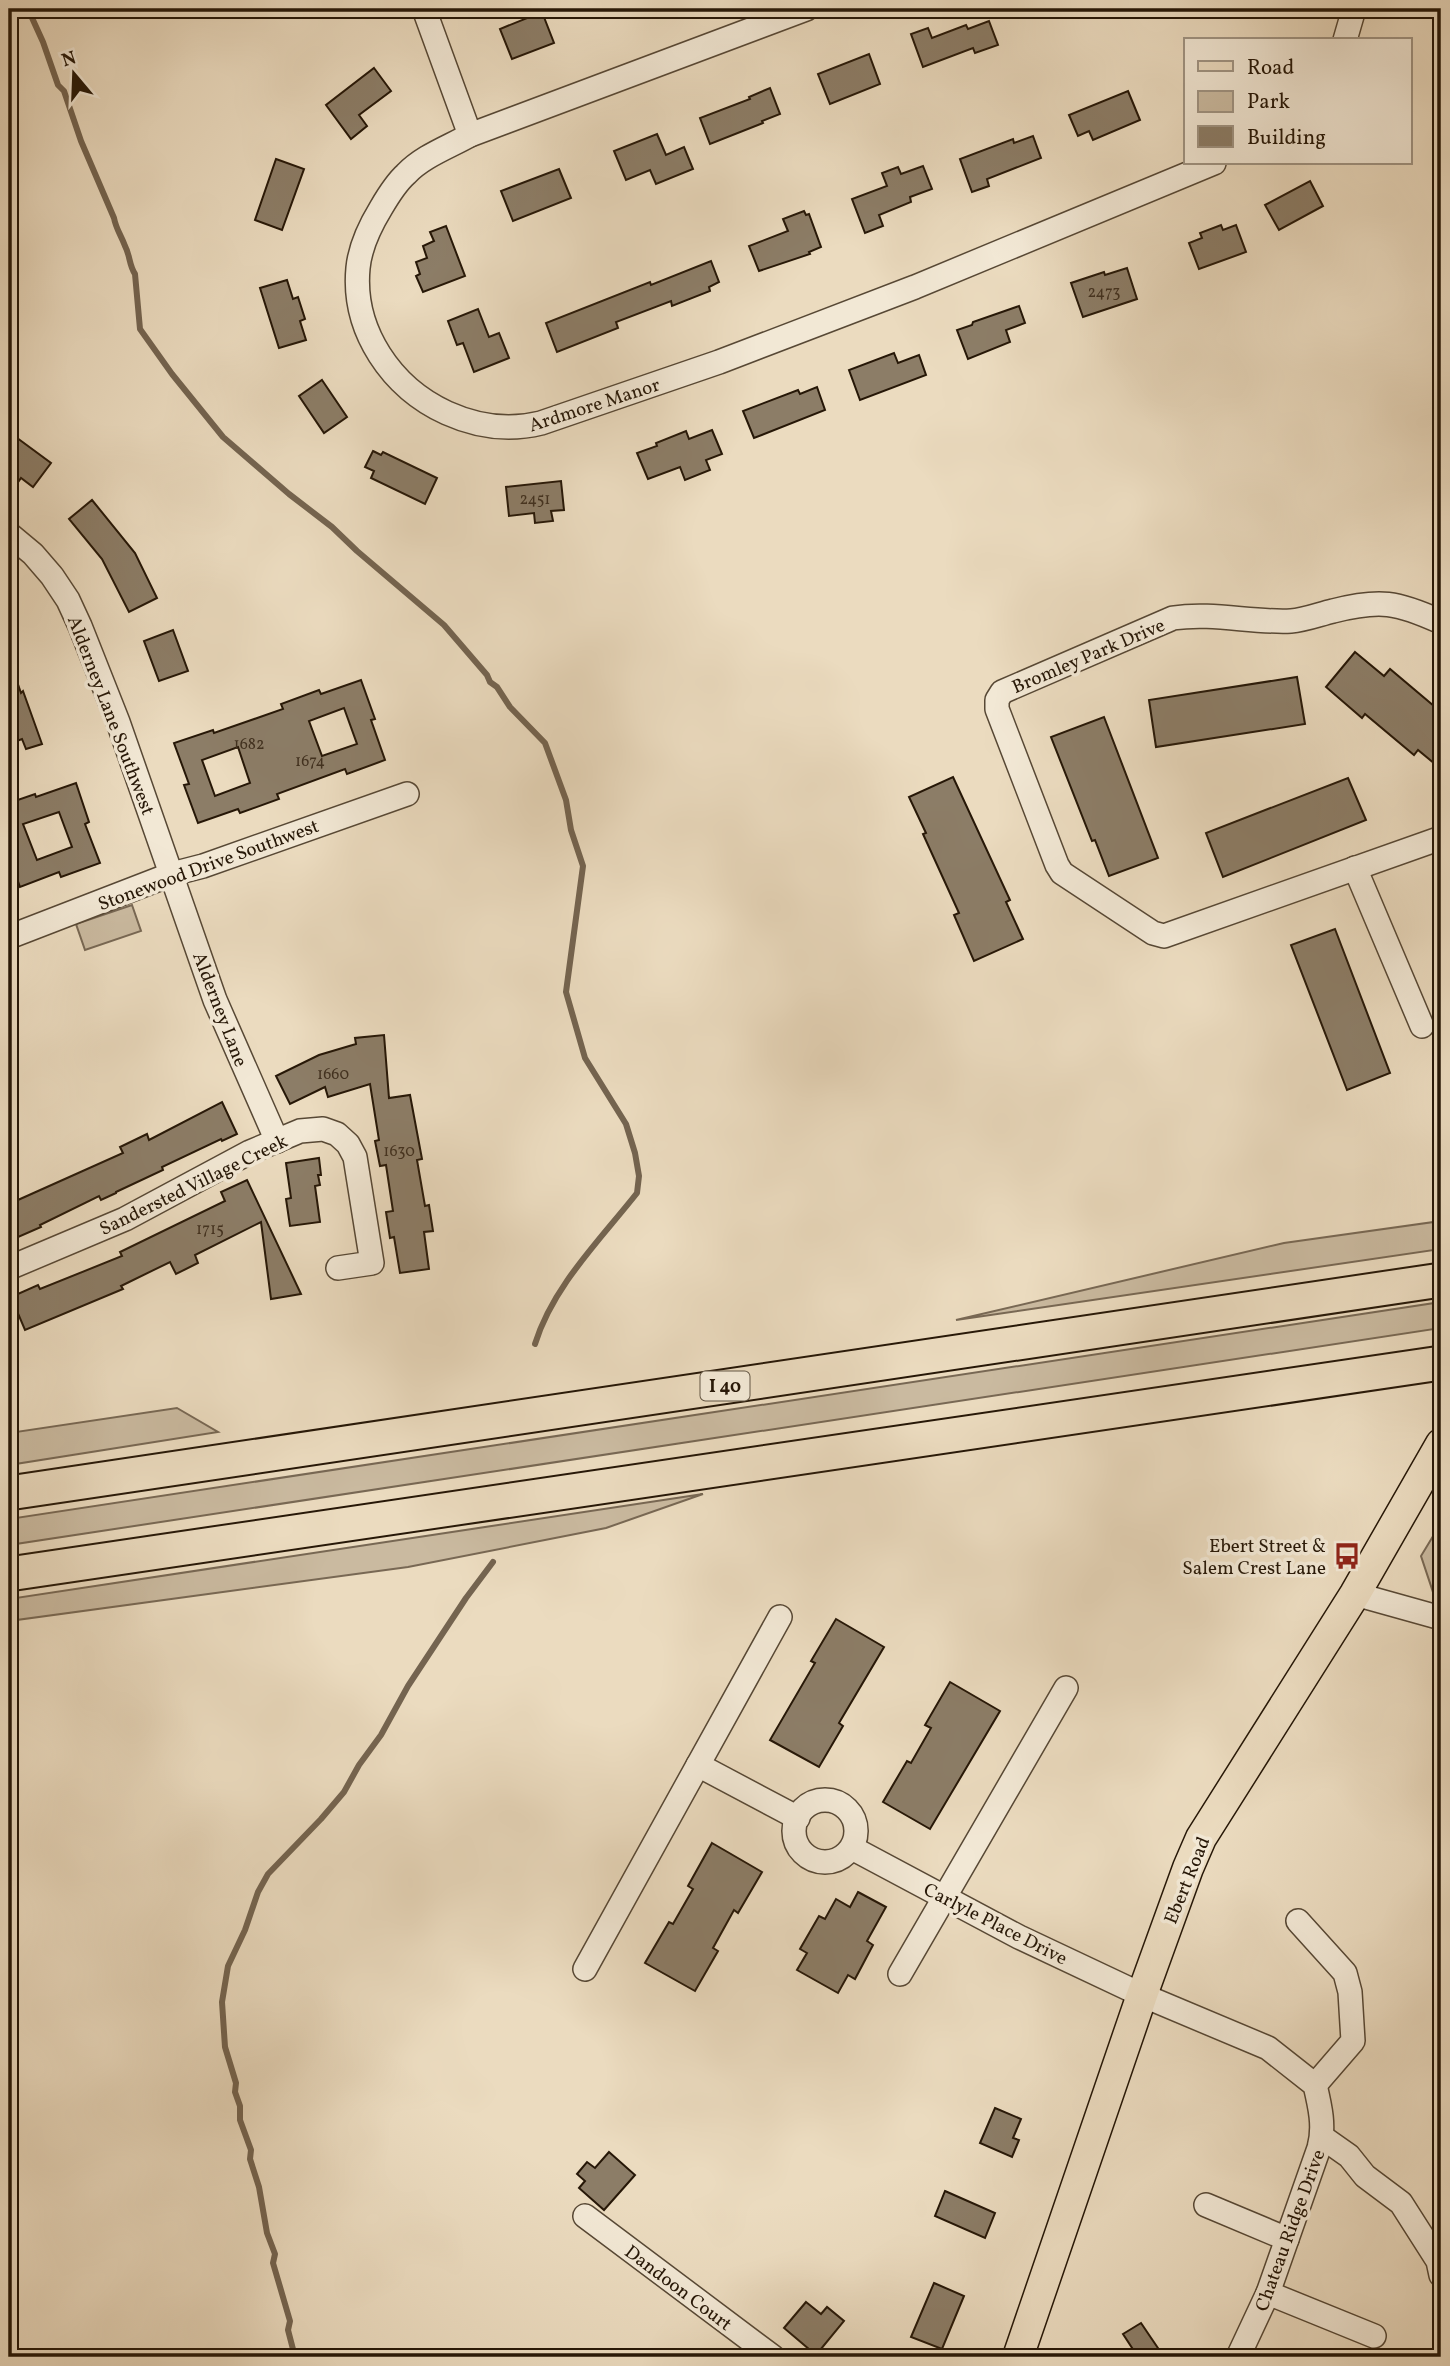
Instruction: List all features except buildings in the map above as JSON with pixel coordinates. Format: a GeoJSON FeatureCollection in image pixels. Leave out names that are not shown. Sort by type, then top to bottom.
{"type":"FeatureCollection","features":[{"type":"Feature","properties":{"kind":"highway","name":"I 40"},"geometry":{"type":"LineString","coordinates":[[9,1493],[1441,1280]]}},
{"type":"Feature","properties":{"kind":"highway"},"geometry":{"type":"LineString","coordinates":[[9,1574],[1441,1363]]}},
{"type":"Feature","properties":{"kind":"main road","name":"Ebert Road"},"geometry":{"type":"LineString","coordinates":[[1018,2357],[1142,1996],[1201,1838],[1355,1594],[1441,1444]]}},
{"type":"Feature","properties":{"kind":"street"},"geometry":{"type":"LineString","coordinates":[[424,9],[470,135]]}},
{"type":"Feature","properties":{"kind":"street","name":"Ardmore Manor"},"geometry":{"type":"LineString","coordinates":[[806,9],[470,135],[419,163],[405,174],[387,197],[365,240],[358,267],[358,296],[365,325],[387,366],[407,388],[430,405],[456,417],[484,426],[523,428],[719,362],[915,288],[1212,164]]}},
{"type":"Feature","properties":{"kind":"street"},"geometry":{"type":"LineString","coordinates":[[1346,38],[1353,9]]}},
{"type":"Feature","properties":{"kind":"street","name":"Alderney Lane Southwest"},"geometry":{"type":"LineString","coordinates":[[9,534],[39,562],[68,600],[118,722],[172,874]]}},
{"type":"Feature","properties":{"kind":"street","name":"Bromley Park Drive"},"geometry":{"type":"LineString","coordinates":[[1441,622],[1393,603],[1370,603],[1295,621],[1194,615],[1173,618],[1002,692],[997,700],[997,709],[1056,865],[1062,873],[1153,933],[1164,936],[1441,838]]}},
{"type":"Feature","properties":{"kind":"street","name":"Stonewood Drive Southwest"},"geometry":{"type":"LineString","coordinates":[[9,937],[172,874],[407,793]]}},
{"type":"Feature","properties":{"kind":"street"},"geometry":{"type":"LineString","coordinates":[[1355,868],[1422,1026]]}},
{"type":"Feature","properties":{"kind":"street","name":"Alderney Lane"},"geometry":{"type":"LineString","coordinates":[[172,874],[215,1000],[277,1141]]}},
{"type":"Feature","properties":{"kind":"street","name":"Sandersted Village Creek"},"geometry":{"type":"LineString","coordinates":[[9,1268],[125,1219],[250,1152],[309,1129],[323,1129],[337,1134],[348,1144],[355,1157],[372,1262],[338,1268]]}},
{"type":"Feature","properties":{"kind":"street"},"geometry":{"type":"LineString","coordinates":[[1355,1594],[1441,1618]]}},
{"type":"Feature","properties":{"kind":"street"},"geometry":{"type":"LineString","coordinates":[[585,1969],[780,1617]]}},
{"type":"Feature","properties":{"kind":"street"},"geometry":{"type":"LineString","coordinates":[[900,1974],[1066,1688]]}},
{"type":"Feature","properties":{"kind":"street"},"geometry":{"type":"LineString","coordinates":[[698,1765],[798,1818]]}},
{"type":"Feature","properties":{"kind":"street"},"geometry":{"type":"LineString","coordinates":[[828,1799],[843,1804],[854,1817],[857,1833],[852,1848],[840,1859],[832,1861],[824,1862],[808,1857],[797,1845],[794,1829],[799,1814],[811,1803],[828,1799]]}},
{"type":"Feature","properties":{"kind":"street","name":"Carlyle Place Drive"},"geometry":{"type":"LineString","coordinates":[[852,1848],[1019,1937],[1142,1996]]}},
{"type":"Feature","properties":{"kind":"street"},"geometry":{"type":"LineString","coordinates":[[1142,1996],[1268,2048],[1315,2085],[1353,2041],[1350,1992],[1345,1973],[1298,1920]]}},
{"type":"Feature","properties":{"kind":"street","name":"Chateau Ridge Drive"},"geometry":{"type":"LineString","coordinates":[[1238,2357],[1268,2293],[1322,2137],[1321,2113],[1315,2085]]}},
{"type":"Feature","properties":{"kind":"street"},"geometry":{"type":"LineString","coordinates":[[1322,2137],[1349,2156],[1365,2176],[1401,2203],[1438,2261],[1441,2275]]}},
{"type":"Feature","properties":{"kind":"street"},"geometry":{"type":"LineString","coordinates":[[1206,2205],[1287,2239]]}},
{"type":"Feature","properties":{"kind":"street","name":"Dandoon Court"},"geometry":{"type":"LineString","coordinates":[[584,2216],[773,2357]]}},
{"type":"Feature","properties":{"kind":"street"},"geometry":{"type":"LineString","coordinates":[[1268,2293],[1374,2336]]}},
{"type":"Feature","properties":{"kind":"green space"},"geometry":{"type":"Polygon","coordinates":[[[132,905],[141,931],[85,950],[76,924],[132,905]]]}},
{"type":"Feature","properties":{"kind":"green space"},"geometry":{"type":"Polygon","coordinates":[[[1441,1221],[1441,1249],[956,1320],[1284,1243],[1441,1221]]]}},
{"type":"Feature","properties":{"kind":"green space"},"geometry":{"type":"Polygon","coordinates":[[[1441,1302],[1441,1328],[9,1545],[9,1519],[1441,1302]]]}},
{"type":"Feature","properties":{"kind":"green space"},"geometry":{"type":"Polygon","coordinates":[[[177,1408],[218,1432],[9,1465],[9,1433],[177,1408]]]}},
{"type":"Feature","properties":{"kind":"green space"},"geometry":{"type":"Polygon","coordinates":[[[703,1494],[606,1528],[408,1567],[9,1621],[9,1599],[703,1494]]]}},
{"type":"Feature","properties":{"kind":"green space"},"geometry":{"type":"Polygon","coordinates":[[[1441,1523],[1441,1611],[1421,1556],[1441,1523]]]}},
{"type":"Feature","properties":{"kind":"waterway"},"geometry":{"type":"LineString","coordinates":[[28,9],[127,249],[135,274],[140,329],[223,437],[444,625],[497,687],[510,707],[545,743],[566,800],[571,830],[583,866],[566,992],[585,1058],[626,1124],[639,1176],[637,1193],[565,1283],[535,1344]]}},
{"type":"Feature","properties":{"kind":"waterway"},"geometry":{"type":"LineString","coordinates":[[295,2357],[288,2330],[290,2321],[273,2263],[275,2254],[267,2233],[259,2187],[250,2159],[251,2150],[240,2120],[236,2083],[225,2047],[222,2002],[228,1966],[268,1874],[344,1792],[359,1765],[381,1735],[408,1686],[493,1562]]}},
{"type":"Feature","properties":{"kind":"place","name":"Ebert Street & Salem Crest Lane"},"geometry":{"type":"Point","coordinates":[1347,1556]}}]}
